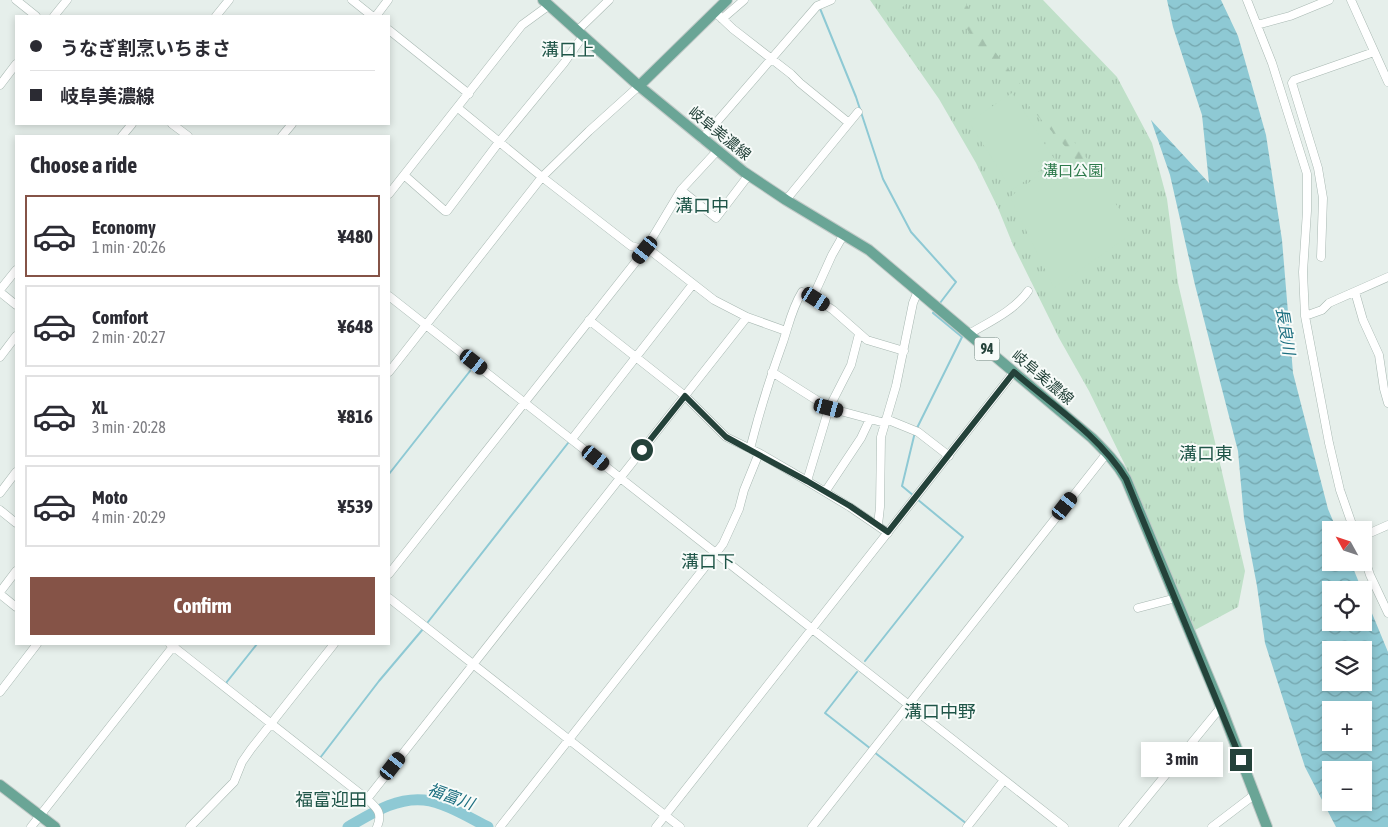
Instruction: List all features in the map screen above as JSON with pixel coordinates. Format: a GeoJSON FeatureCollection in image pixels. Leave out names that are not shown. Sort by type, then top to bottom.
{"type":"FeatureCollection","features":[{"type":"Feature","properties":{"kind":"main road"},"geometry":{"type":"LineString","coordinates":[[639,86],[718,15],[727,0]]}},
{"type":"Feature","properties":{"kind":"main road","name":"岐阜美濃線"},"geometry":{"type":"LineString","coordinates":[[545,3],[639,86],[748,176],[869,250],[1092,438],[1118,465],[1126,479],[1176,598],[1267,827]]}},
{"type":"Feature","properties":{"kind":"main road"},"geometry":{"type":"LineString","coordinates":[[0,785],[55,827]]}},
{"type":"Feature","properties":{"kind":"street"},"geometry":{"type":"LineString","coordinates":[[16,0],[35,15]]}},
{"type":"Feature","properties":{"kind":"street"},"geometry":{"type":"LineString","coordinates":[[55,15],[67,0]]}},
{"type":"Feature","properties":{"kind":"street"},"geometry":{"type":"LineString","coordinates":[[217,15],[229,0]]}},
{"type":"Feature","properties":{"kind":"street"},"geometry":{"type":"LineString","coordinates":[[352,0],[371,15]]}},
{"type":"Feature","properties":{"kind":"street"},"geometry":{"type":"LineString","coordinates":[[377,15],[388,0]]}},
{"type":"Feature","properties":{"kind":"street"},"geometry":{"type":"LineString","coordinates":[[404,175],[447,211],[499,142],[564,63],[580,34],[609,0]]}},
{"type":"Feature","properties":{"kind":"street"},"geometry":{"type":"LineString","coordinates":[[744,0],[718,15],[849,123]]}},
{"type":"Feature","properties":{"kind":"street"},"geometry":{"type":"LineString","coordinates":[[702,139],[819,5],[831,0]]}},
{"type":"Feature","properties":{"kind":"street"},"geometry":{"type":"LineString","coordinates":[[1247,0],[1272,63],[1307,174],[1307,211],[1303,272],[1305,316],[1333,462],[1351,521]]}},
{"type":"Feature","properties":{"kind":"street"},"geometry":{"type":"LineString","coordinates":[[1257,25],[1290,16],[1329,0]]}},
{"type":"Feature","properties":{"kind":"street"},"geometry":{"type":"LineString","coordinates":[[1351,0],[1374,52],[1385,67],[1388,82]]}},
{"type":"Feature","properties":{"kind":"street"},"geometry":{"type":"LineString","coordinates":[[390,193],[522,25],[545,3]]}},
{"type":"Feature","properties":{"kind":"street"},"geometry":{"type":"LineString","coordinates":[[390,31],[469,94]]}},
{"type":"Feature","properties":{"kind":"street"},"geometry":{"type":"LineString","coordinates":[[1321,257],[1323,198],[1318,168],[1292,83],[1294,80],[1374,52]]}},
{"type":"Feature","properties":{"kind":"street"},"geometry":{"type":"LineString","coordinates":[[0,85],[15,65]]}},
{"type":"Feature","properties":{"kind":"street"},"geometry":{"type":"LineString","coordinates":[[390,371],[542,177],[639,86]]}},
{"type":"Feature","properties":{"kind":"street"},"geometry":{"type":"LineString","coordinates":[[458,108],[542,177],[631,246],[651,251],[714,300],[747,316],[786,331]]}},
{"type":"Feature","properties":{"kind":"street"},"geometry":{"type":"LineString","coordinates":[[786,200],[858,112]]}},
{"type":"Feature","properties":{"kind":"street"},"geometry":{"type":"LineString","coordinates":[[123,135],[131,125]]}},
{"type":"Feature","properties":{"kind":"street"},"geometry":{"type":"LineString","coordinates":[[173,125],[187,135]]}},
{"type":"Feature","properties":{"kind":"street"},"geometry":{"type":"LineString","coordinates":[[283,135],[291,125]]}},
{"type":"Feature","properties":{"kind":"street"},"geometry":{"type":"LineString","coordinates":[[390,573],[645,250],[681,190],[717,151]]}},
{"type":"Feature","properties":{"kind":"street"},"geometry":{"type":"LineString","coordinates":[[681,190],[716,218],[748,176]]}},
{"type":"Feature","properties":{"kind":"street"},"geometry":{"type":"LineString","coordinates":[[814,297],[832,255],[844,234]]}},
{"type":"Feature","properties":{"kind":"street"},"geometry":{"type":"LineString","coordinates":[[15,271],[0,291],[15,304]]}},
{"type":"Feature","properties":{"kind":"street"},"geometry":{"type":"LineString","coordinates":[[1305,316],[1322,310],[1330,303],[1388,277]]}},
{"type":"Feature","properties":{"kind":"street"},"geometry":{"type":"LineString","coordinates":[[572,439],[694,284]]}},
{"type":"Feature","properties":{"kind":"street"},"geometry":{"type":"LineString","coordinates":[[878,525],[882,478],[880,452],[885,421],[896,386],[913,303],[918,291]]}},
{"type":"Feature","properties":{"kind":"street"},"geometry":{"type":"LineString","coordinates":[[969,334],[1000,316],[1022,299],[1028,291]]}},
{"type":"Feature","properties":{"kind":"street"},"geometry":{"type":"LineString","coordinates":[[750,449],[761,403],[793,306],[802,292],[814,297],[833,310],[859,334],[874,344],[904,351]]}},
{"type":"Feature","properties":{"kind":"street"},"geometry":{"type":"LineString","coordinates":[[1355,292],[1363,320],[1379,356],[1388,403]]}},
{"type":"Feature","properties":{"kind":"street"},"geometry":{"type":"LineString","coordinates":[[390,297],[1064,827]]}},
{"type":"Feature","properties":{"kind":"street"},"geometry":{"type":"LineString","coordinates":[[368,797],[747,316]]}},
{"type":"Feature","properties":{"kind":"street"},"geometry":{"type":"LineString","coordinates":[[589,320],[685,396],[726,437],[759,453],[807,481],[888,532]]}},
{"type":"Feature","properties":{"kind":"street"},"geometry":{"type":"LineString","coordinates":[[807,481],[829,408],[850,365],[859,334]]}},
{"type":"Feature","properties":{"kind":"street"},"geometry":{"type":"LineString","coordinates":[[0,356],[15,337]]}},
{"type":"Feature","properties":{"kind":"street"},"geometry":{"type":"LineString","coordinates":[[772,372],[829,408],[885,421],[916,431],[949,456]]}},
{"type":"Feature","properties":{"kind":"street"},"geometry":{"type":"LineString","coordinates":[[656,827],[1014,372]]}},
{"type":"Feature","properties":{"kind":"street"},"geometry":{"type":"LineString","coordinates":[[825,492],[861,438],[870,419]]}},
{"type":"Feature","properties":{"kind":"street"},"geometry":{"type":"LineString","coordinates":[[500,827],[723,544],[739,509],[744,490],[759,453]]}},
{"type":"Feature","properties":{"kind":"street"},"geometry":{"type":"LineString","coordinates":[[812,827],[1107,453]]}},
{"type":"Feature","properties":{"kind":"street"},"geometry":{"type":"LineString","coordinates":[[0,493],[15,473]]}},
{"type":"Feature","properties":{"kind":"street"},"geometry":{"type":"LineString","coordinates":[[0,510],[15,522]]}},
{"type":"Feature","properties":{"kind":"street"},"geometry":{"type":"LineString","coordinates":[[1372,532],[1388,525]]}},
{"type":"Feature","properties":{"kind":"street"},"geometry":{"type":"LineString","coordinates":[[1369,571],[1388,612]]}},
{"type":"Feature","properties":{"kind":"street"},"geometry":{"type":"LineString","coordinates":[[15,572],[0,593],[15,606]]}},
{"type":"Feature","properties":{"kind":"street"},"geometry":{"type":"LineString","coordinates":[[1138,608],[1176,598]]}},
{"type":"Feature","properties":{"kind":"street"},"geometry":{"type":"LineString","coordinates":[[390,599],[680,827]]}},
{"type":"Feature","properties":{"kind":"street"},"geometry":{"type":"LineString","coordinates":[[0,692],[36,645]]}},
{"type":"Feature","properties":{"kind":"street"},"geometry":{"type":"LineString","coordinates":[[31,827],[173,645],[368,797],[378,812],[377,827]]}},
{"type":"Feature","properties":{"kind":"street"},"geometry":{"type":"LineString","coordinates":[[190,827],[234,782],[242,762],[333,645]]}},
{"type":"Feature","properties":{"kind":"street"},"geometry":{"type":"LineString","coordinates":[[1123,827],[1220,707]]}},
{"type":"Feature","properties":{"kind":"street"},"geometry":{"type":"LineString","coordinates":[[967,826],[1004,780]]}},
{"type":"Feature","properties":{"kind":"street"},"geometry":{"type":"LineString","coordinates":[[1212,827],[1254,794]]}},
{"type":"Feature","properties":{"kind":"green space","name":"溝口公園"},"geometry":{"type":"Polygon","coordinates":[[[870,0],[1043,0],[1117,77],[1152,143],[1167,199],[1178,283],[1245,571],[1238,607],[1195,630],[1125,465],[1013,245],[998,208],[976,163],[939,99],[870,0]]]}},
{"type":"Feature","properties":{"kind":"green space"},"geometry":{"type":"Polygon","coordinates":[[[880,0],[912,0],[890,16],[880,0]]]}},
{"type":"Feature","properties":{"kind":"green space"},"geometry":{"type":"Polygon","coordinates":[[[949,0],[964,0],[991,47],[1029,95],[1053,114],[1103,180],[1094,186],[1071,153],[982,53],[949,0]]]}},
{"type":"Feature","properties":{"kind":"green space"},"geometry":{"type":"Polygon","coordinates":[[[1012,93],[1055,160],[1012,190],[969,122],[1012,93]]]}},
{"type":"Feature","properties":{"kind":"green space"},"geometry":{"type":"Polygon","coordinates":[[[1057,163],[1080,163],[1097,179],[1136,231],[1054,288],[1010,197],[1057,163]]]}},
{"type":"Feature","properties":{"kind":"water","name":"長良川"},"geometry":{"type":"Polygon","coordinates":[[[1167,0],[1221,0],[1238,36],[1266,135],[1282,240],[1293,373],[1328,509],[1333,521],[1322,521],[1322,571],[1354,571],[1358,581],[1322,581],[1322,631],[1372,631],[1372,613],[1388,652],[1388,827],[1336,827],[1328,811],[1372,811],[1372,761],[1322,761],[1322,800],[1305,767],[1265,643],[1257,586],[1244,518],[1238,451],[1195,285],[1170,175],[1151,120],[1209,183],[1202,115],[1173,27],[1167,0]]]}},
{"type":"Feature","properties":{"kind":"waterway"},"geometry":{"type":"LineString","coordinates":[[819,6],[856,97],[883,179],[911,232],[956,282],[940,303]]}},
{"type":"Feature","properties":{"kind":"waterway"},"geometry":{"type":"LineString","coordinates":[[917,428],[962,337],[934,312]]}},
{"type":"Feature","properties":{"kind":"waterway"},"geometry":{"type":"LineString","coordinates":[[390,473],[470,371]]}},
{"type":"Feature","properties":{"kind":"waterway"},"geometry":{"type":"LineString","coordinates":[[914,496],[902,486],[915,432]]}},
{"type":"Feature","properties":{"kind":"waterway"},"geometry":{"type":"LineString","coordinates":[[428,622],[568,443]]}},
{"type":"Feature","properties":{"kind":"waterway"},"geometry":{"type":"LineString","coordinates":[[865,661],[963,537],[917,499]]}},
{"type":"Feature","properties":{"kind":"waterway"},"geometry":{"type":"LineString","coordinates":[[320,758],[379,681],[423,629]]}},
{"type":"Feature","properties":{"kind":"waterway"},"geometry":{"type":"LineString","coordinates":[[227,684],[256,645]]}},
{"type":"Feature","properties":{"kind":"waterway"},"geometry":{"type":"LineString","coordinates":[[857,672],[825,713],[871,749]]}},
{"type":"Feature","properties":{"kind":"waterway"},"geometry":{"type":"LineString","coordinates":[[874,752],[967,824]]}},
{"type":"Feature","properties":{"kind":"waterway","name":"福富川"},"geometry":{"type":"LineString","coordinates":[[348,827],[384,808],[404,801],[414,800],[432,801],[488,827]]}},
{"type":"Feature","properties":{"kind":"district","name":"溝口上"},"geometry":{"type":"Point","coordinates":[568,49]}},
{"type":"Feature","properties":{"kind":"district","name":"溝口中"},"geometry":{"type":"Point","coordinates":[702,205]}},
{"type":"Feature","properties":{"kind":"district","name":"溝口東"},"geometry":{"type":"Point","coordinates":[1206,453]}},
{"type":"Feature","properties":{"kind":"district","name":"溝口下"},"geometry":{"type":"Point","coordinates":[708,561]}},
{"type":"Feature","properties":{"kind":"district","name":"溝口中野"},"geometry":{"type":"Point","coordinates":[940,711]}},
{"type":"Feature","properties":{"kind":"district","name":"福富迎田"},"geometry":{"type":"Point","coordinates":[331,799]}},
{"type":"Feature","properties":{"kind":"route"},"geometry":{"type":"LineString","coordinates":[[642,450],[685,396],[726,437],[759,453],[850,506],[888,532],[1014,372],[1092,438],[1118,465],[1126,479],[1241,760]]}}]}
